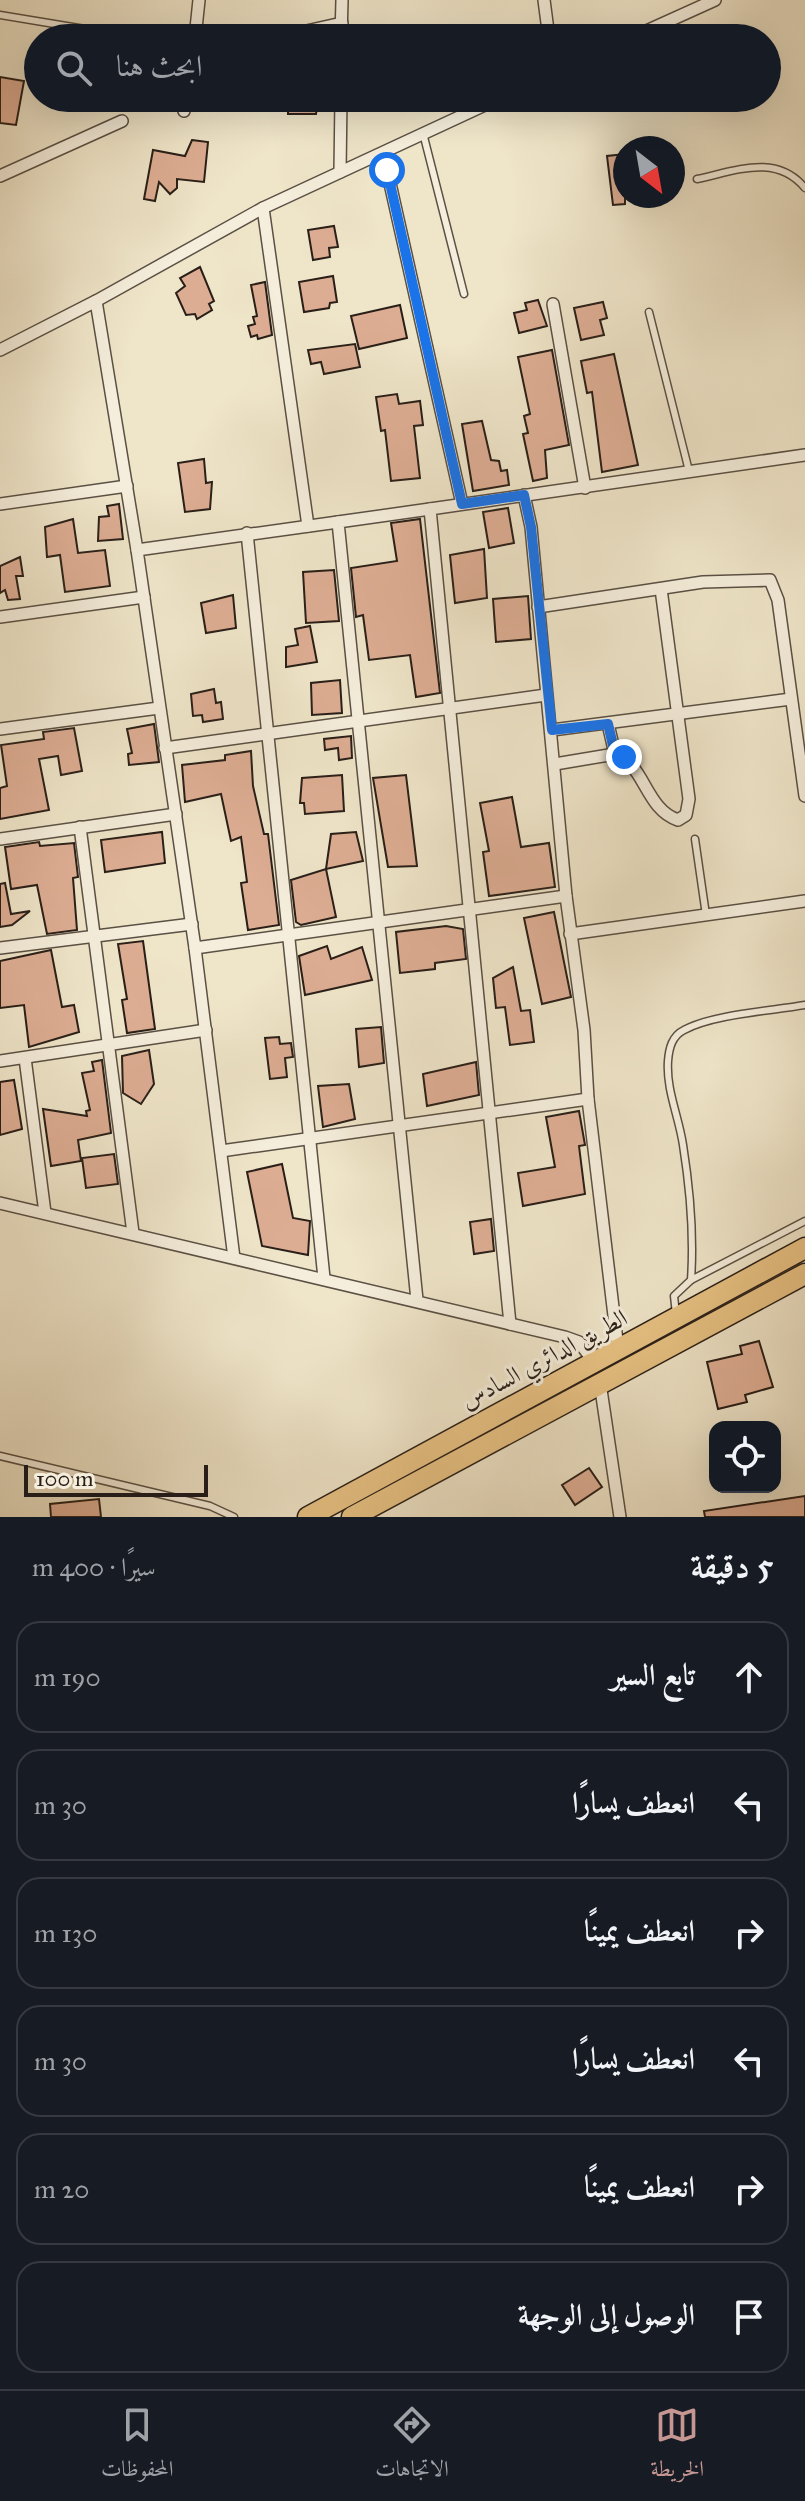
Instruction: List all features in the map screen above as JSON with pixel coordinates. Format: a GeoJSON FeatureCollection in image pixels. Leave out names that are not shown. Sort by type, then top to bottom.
{"type":"FeatureCollection","features":[{"type":"Feature","properties":{"kind":"highway","name":"الطريق الدائري السادس"},"geometry":{"type":"LineString","coordinates":[[308,1517],[805,1248]]}},
{"type":"Feature","properties":{"kind":"highway","name":"الطريق الدائري السادس"},"geometry":{"type":"LineString","coordinates":[[352,1517],[805,1274]]}},
{"type":"Feature","properties":{"kind":"street"},"geometry":{"type":"LineString","coordinates":[[196,24],[199,0]]}},
{"type":"Feature","properties":{"kind":"street"},"geometry":{"type":"LineString","coordinates":[[338,24],[342,23],[342,0]]}},
{"type":"Feature","properties":{"kind":"street"},"geometry":{"type":"LineString","coordinates":[[544,0],[547,24]]}},
{"type":"Feature","properties":{"kind":"street"},"geometry":{"type":"LineString","coordinates":[[662,24],[715,0]]}},
{"type":"Feature","properties":{"kind":"street"},"geometry":{"type":"LineString","coordinates":[[340,172],[341,112]]}},
{"type":"Feature","properties":{"kind":"street"},"geometry":{"type":"LineString","coordinates":[[0,350],[96,301],[263,208],[469,112]]}},
{"type":"Feature","properties":{"kind":"street"},"geometry":{"type":"LineString","coordinates":[[0,176],[122,121]]}},
{"type":"Feature","properties":{"kind":"street"},"geometry":{"type":"LineString","coordinates":[[387,170],[462,504]]}},
{"type":"Feature","properties":{"kind":"street"},"geometry":{"type":"LineString","coordinates":[[263,208],[308,526]]}},
{"type":"Feature","properties":{"kind":"street"},"geometry":{"type":"LineString","coordinates":[[96,301],[137,550],[192,924],[234,1258]]}},
{"type":"Feature","properties":{"kind":"street"},"geometry":{"type":"LineString","coordinates":[[553,304],[585,488]]}},
{"type":"Feature","properties":{"kind":"street"},"geometry":{"type":"LineString","coordinates":[[137,550],[805,455]]}},
{"type":"Feature","properties":{"kind":"street"},"geometry":{"type":"LineString","coordinates":[[0,504],[127,486]]}},
{"type":"Feature","properties":{"kind":"street"},"geometry":{"type":"LineString","coordinates":[[524,495],[531,527],[570,934],[584,1030],[588,1099],[618,1349]]}},
{"type":"Feature","properties":{"kind":"street"},"geometry":{"type":"LineString","coordinates":[[430,509],[510,1324]]}},
{"type":"Feature","properties":{"kind":"street"},"geometry":{"type":"LineString","coordinates":[[338,522],[417,1300]]}},
{"type":"Feature","properties":{"kind":"street"},"geometry":{"type":"LineString","coordinates":[[247,533],[286,936],[324,1278]]}},
{"type":"Feature","properties":{"kind":"street"},"geometry":{"type":"LineString","coordinates":[[538,607],[703,582],[770,580],[778,600],[805,796]]}},
{"type":"Feature","properties":{"kind":"street"},"geometry":{"type":"LineString","coordinates":[[555,764],[615,754],[624,757],[653,803],[669,817],[683,819],[689,799],[661,589]]}},
{"type":"Feature","properties":{"kind":"street"},"geometry":{"type":"LineString","coordinates":[[0,617],[144,597]]}},
{"type":"Feature","properties":{"kind":"street"},"geometry":{"type":"LineString","coordinates":[[165,748],[546,695]]}},
{"type":"Feature","properties":{"kind":"street"},"geometry":{"type":"LineString","coordinates":[[552,730],[791,699]]}},
{"type":"Feature","properties":{"kind":"street"},"geometry":{"type":"LineString","coordinates":[[0,729],[159,708]]}},
{"type":"Feature","properties":{"kind":"street"},"geometry":{"type":"LineString","coordinates":[[608,724],[615,754]]}},
{"type":"Feature","properties":{"kind":"street"},"geometry":{"type":"LineString","coordinates":[[0,839],[176,814]]}},
{"type":"Feature","properties":{"kind":"street"},"geometry":{"type":"LineString","coordinates":[[80,827],[133,1233]]}},
{"type":"Feature","properties":{"kind":"street"},"geometry":{"type":"LineString","coordinates":[[195,948],[566,896]]}},
{"type":"Feature","properties":{"kind":"street"},"geometry":{"type":"LineString","coordinates":[[570,934],[805,901]]}},
{"type":"Feature","properties":{"kind":"street"},"geometry":{"type":"LineString","coordinates":[[0,948],[192,924]]}},
{"type":"Feature","properties":{"kind":"street"},"geometry":{"type":"LineString","coordinates":[[0,1061],[206,1030]]}},
{"type":"Feature","properties":{"kind":"street"},"geometry":{"type":"LineString","coordinates":[[25,1058],[45,1213]]}},
{"type":"Feature","properties":{"kind":"street"},"geometry":{"type":"LineString","coordinates":[[221,1151],[588,1099]]}},
{"type":"Feature","properties":{"kind":"street"},"geometry":{"type":"LineString","coordinates":[[0,1203],[417,1300],[579,1342],[594,1362]]}},
{"type":"Feature","properties":{"kind":"street"},"geometry":{"type":"LineString","coordinates":[[600,1383],[620,1517]]}},
{"type":"Feature","properties":{"kind":"lane"},"geometry":{"type":"LineString","coordinates":[[0,15],[55,24]]}},
{"type":"Feature","properties":{"kind":"lane"},"geometry":{"type":"LineString","coordinates":[[423,133],[464,294]]}},
{"type":"Feature","properties":{"kind":"lane"},"geometry":{"type":"LineString","coordinates":[[697,179],[779,167],[793,173],[805,188]]}},
{"type":"Feature","properties":{"kind":"lane"},"geometry":{"type":"LineString","coordinates":[[649,312],[689,471]]}},
{"type":"Feature","properties":{"kind":"lane"},"geometry":{"type":"LineString","coordinates":[[695,839],[706,915]]}},
{"type":"Feature","properties":{"kind":"lane"},"geometry":{"type":"LineString","coordinates":[[691,1280],[692,1234],[683,1142],[670,1092],[667,1062],[671,1042],[684,1030],[805,1005]]}},
{"type":"Feature","properties":{"kind":"lane"},"geometry":{"type":"LineString","coordinates":[[677,1318],[674,1296],[691,1280],[805,1221]]}},
{"type":"Feature","properties":{"kind":"lane"},"geometry":{"type":"LineString","coordinates":[[0,1456],[210,1506],[234,1517]]}},
{"type":"Feature","properties":{"kind":"building"},"geometry":{"type":"Polygon","coordinates":[[[0,77],[24,81],[16,125],[0,123],[0,77]]]}},
{"type":"Feature","properties":{"kind":"building"},"geometry":{"type":"Polygon","coordinates":[[[288,112],[316,112],[316,114],[288,112]]]}},
{"type":"Feature","properties":{"kind":"building"},"geometry":{"type":"Polygon","coordinates":[[[192,140],[208,142],[204,182],[177,179],[177,188],[170,194],[159,182],[155,201],[144,199],[153,150],[185,156],[192,140]]]}},
{"type":"Feature","properties":{"kind":"building"},"geometry":{"type":"Polygon","coordinates":[[[613,155],[613,205],[607,156],[613,155]]]}},
{"type":"Feature","properties":{"kind":"building"},"geometry":{"type":"Polygon","coordinates":[[[334,226],[338,247],[329,248],[330,257],[313,260],[308,230],[334,226]]]}},
{"type":"Feature","properties":{"kind":"building"},"geometry":{"type":"Polygon","coordinates":[[[200,267],[214,301],[209,304],[212,310],[197,319],[195,314],[186,315],[176,293],[185,286],[180,278],[200,267]]]}},
{"type":"Feature","properties":{"kind":"building"},"geometry":{"type":"Polygon","coordinates":[[[333,276],[337,302],[330,303],[329,308],[304,312],[299,282],[333,276]]]}},
{"type":"Feature","properties":{"kind":"building"},"geometry":{"type":"Polygon","coordinates":[[[265,282],[272,335],[258,339],[257,335],[251,337],[248,326],[255,324],[253,317],[257,316],[251,285],[265,282]]]}},
{"type":"Feature","properties":{"kind":"building"},"geometry":{"type":"Polygon","coordinates":[[[538,300],[547,326],[519,333],[514,313],[527,310],[525,303],[538,300]]]}},
{"type":"Feature","properties":{"kind":"building"},"geometry":{"type":"Polygon","coordinates":[[[603,302],[607,318],[600,320],[604,335],[581,340],[574,308],[603,302]]]}},
{"type":"Feature","properties":{"kind":"building"},"geometry":{"type":"Polygon","coordinates":[[[400,305],[407,338],[359,349],[351,316],[400,305]]]}},
{"type":"Feature","properties":{"kind":"building"},"geometry":{"type":"Polygon","coordinates":[[[355,344],[360,367],[324,374],[321,362],[311,364],[308,350],[355,344]]]}},
{"type":"Feature","properties":{"kind":"building"},"geometry":{"type":"Polygon","coordinates":[[[552,350],[569,445],[545,450],[547,478],[533,481],[523,434],[528,433],[524,416],[530,414],[518,357],[552,350]]]}},
{"type":"Feature","properties":{"kind":"building"},"geometry":{"type":"Polygon","coordinates":[[[614,354],[638,465],[602,472],[592,392],[587,393],[581,361],[614,354]]]}},
{"type":"Feature","properties":{"kind":"building"},"geometry":{"type":"Polygon","coordinates":[[[397,394],[399,404],[420,401],[423,425],[414,426],[420,478],[391,481],[385,430],[381,431],[376,397],[397,394]]]}},
{"type":"Feature","properties":{"kind":"building"},"geometry":{"type":"Polygon","coordinates":[[[482,421],[491,460],[499,461],[501,471],[507,470],[509,485],[473,491],[462,424],[482,421]]]}},
{"type":"Feature","properties":{"kind":"building"},"geometry":{"type":"Polygon","coordinates":[[[204,459],[206,483],[212,482],[210,509],[185,512],[178,463],[204,459]]]}},
{"type":"Feature","properties":{"kind":"building"},"geometry":{"type":"Polygon","coordinates":[[[119,504],[123,539],[98,541],[99,517],[109,516],[107,506],[119,504]]]}},
{"type":"Feature","properties":{"kind":"building"},"geometry":{"type":"Polygon","coordinates":[[[508,508],[514,543],[489,548],[483,512],[508,508]]]}},
{"type":"Feature","properties":{"kind":"building"},"geometry":{"type":"Polygon","coordinates":[[[73,519],[78,553],[105,550],[110,586],[65,592],[60,555],[47,557],[45,527],[73,519]]]}},
{"type":"Feature","properties":{"kind":"building"},"geometry":{"type":"Polygon","coordinates":[[[420,519],[440,693],[416,697],[410,655],[369,660],[363,615],[356,617],[351,568],[397,561],[391,523],[420,519]]]}},
{"type":"Feature","properties":{"kind":"building"},"geometry":{"type":"Polygon","coordinates":[[[484,549],[487,598],[455,603],[450,555],[484,549]]]}},
{"type":"Feature","properties":{"kind":"building"},"geometry":{"type":"Polygon","coordinates":[[[20,557],[23,576],[16,576],[20,599],[8,600],[5,590],[0,593],[0,566],[20,557]]]}},
{"type":"Feature","properties":{"kind":"building"},"geometry":{"type":"Polygon","coordinates":[[[334,570],[339,621],[306,623],[303,572],[334,570]]]}},
{"type":"Feature","properties":{"kind":"building"},"geometry":{"type":"Polygon","coordinates":[[[233,595],[236,628],[206,633],[201,603],[233,595]]]}},
{"type":"Feature","properties":{"kind":"building"},"geometry":{"type":"Polygon","coordinates":[[[528,596],[531,639],[496,642],[493,599],[528,596]]]}},
{"type":"Feature","properties":{"kind":"building"},"geometry":{"type":"Polygon","coordinates":[[[310,626],[317,662],[286,667],[286,647],[298,645],[295,629],[310,626]]]}},
{"type":"Feature","properties":{"kind":"building"},"geometry":{"type":"Polygon","coordinates":[[[340,680],[342,713],[312,715],[311,683],[340,680]]]}},
{"type":"Feature","properties":{"kind":"building"},"geometry":{"type":"Polygon","coordinates":[[[214,689],[216,703],[221,702],[223,719],[203,722],[202,715],[193,716],[191,694],[214,689]]]}},
{"type":"Feature","properties":{"kind":"building"},"geometry":{"type":"Polygon","coordinates":[[[154,724],[159,762],[129,765],[128,754],[132,753],[127,729],[154,724]]]}},
{"type":"Feature","properties":{"kind":"building"},"geometry":{"type":"Polygon","coordinates":[[[74,728],[82,771],[61,775],[58,756],[39,759],[49,810],[0,819],[0,788],[7,786],[1,745],[44,739],[43,732],[74,728]]]}},
{"type":"Feature","properties":{"kind":"building"},"geometry":{"type":"Polygon","coordinates":[[[351,736],[352,758],[339,760],[338,748],[325,750],[324,739],[351,736]]]}},
{"type":"Feature","properties":{"kind":"building"},"geometry":{"type":"Polygon","coordinates":[[[251,751],[253,786],[264,834],[268,834],[279,925],[248,930],[241,883],[247,882],[241,837],[231,841],[221,794],[185,802],[182,765],[225,760],[225,755],[251,751]]]}},
{"type":"Feature","properties":{"kind":"building"},"geometry":{"type":"Polygon","coordinates":[[[342,775],[344,811],[305,814],[304,803],[300,803],[302,778],[342,775]]]}},
{"type":"Feature","properties":{"kind":"building"},"geometry":{"type":"Polygon","coordinates":[[[406,775],[417,866],[388,867],[373,778],[406,775]]]}},
{"type":"Feature","properties":{"kind":"building"},"geometry":{"type":"Polygon","coordinates":[[[512,797],[521,847],[549,843],[555,887],[489,896],[483,852],[489,851],[480,803],[512,797]]]}},
{"type":"Feature","properties":{"kind":"building"},"geometry":{"type":"Polygon","coordinates":[[[162,832],[165,863],[105,872],[101,840],[162,832]]]}},
{"type":"Feature","properties":{"kind":"building"},"geometry":{"type":"Polygon","coordinates":[[[356,832],[363,861],[326,869],[331,834],[356,832]]]}},
{"type":"Feature","properties":{"kind":"building"},"geometry":{"type":"Polygon","coordinates":[[[39,842],[40,846],[74,843],[78,877],[73,878],[77,930],[47,934],[37,885],[11,889],[5,847],[39,842]]]}},
{"type":"Feature","properties":{"kind":"building"},"geometry":{"type":"Polygon","coordinates":[[[326,869],[336,917],[301,925],[296,922],[291,880],[326,869]]]}},
{"type":"Feature","properties":{"kind":"building"},"geometry":{"type":"Polygon","coordinates":[[[5,883],[11,914],[30,911],[12,925],[0,927],[0,884],[5,883]]]}},
{"type":"Feature","properties":{"kind":"building"},"geometry":{"type":"Polygon","coordinates":[[[554,912],[571,997],[542,1004],[524,918],[554,912]]]}},
{"type":"Feature","properties":{"kind":"building"},"geometry":{"type":"Polygon","coordinates":[[[446,926],[463,929],[466,959],[435,963],[435,969],[400,973],[396,932],[446,926]]]}},
{"type":"Feature","properties":{"kind":"building"},"geometry":{"type":"Polygon","coordinates":[[[143,941],[155,1029],[127,1033],[122,1000],[127,999],[118,944],[143,941]]]}},
{"type":"Feature","properties":{"kind":"building"},"geometry":{"type":"Polygon","coordinates":[[[327,946],[331,959],[362,947],[372,980],[305,995],[299,956],[327,946]]]}},
{"type":"Feature","properties":{"kind":"building"},"geometry":{"type":"Polygon","coordinates":[[[51,950],[62,1007],[74,1005],[79,1032],[29,1047],[24,1005],[0,1008],[0,961],[51,950]]]}},
{"type":"Feature","properties":{"kind":"building"},"geometry":{"type":"Polygon","coordinates":[[[513,967],[521,1011],[530,1010],[534,1042],[510,1045],[505,1007],[496,1008],[493,978],[513,967]]]}},
{"type":"Feature","properties":{"kind":"building"},"geometry":{"type":"Polygon","coordinates":[[[381,1027],[384,1063],[359,1067],[356,1029],[381,1027]]]}},
{"type":"Feature","properties":{"kind":"building"},"geometry":{"type":"Polygon","coordinates":[[[279,1037],[280,1044],[291,1043],[293,1057],[285,1058],[287,1077],[270,1079],[265,1038],[279,1037]]]}},
{"type":"Feature","properties":{"kind":"building"},"geometry":{"type":"Polygon","coordinates":[[[149,1050],[154,1084],[141,1104],[123,1093],[122,1056],[149,1050]]]}},
{"type":"Feature","properties":{"kind":"building"},"geometry":{"type":"Polygon","coordinates":[[[102,1060],[111,1133],[78,1140],[81,1161],[51,1166],[43,1109],[87,1116],[86,1111],[90,1110],[82,1073],[94,1071],[92,1062],[102,1060]]]}},
{"type":"Feature","properties":{"kind":"building"},"geometry":{"type":"Polygon","coordinates":[[[476,1062],[479,1095],[427,1106],[423,1074],[476,1062]]]}},
{"type":"Feature","properties":{"kind":"building"},"geometry":{"type":"Polygon","coordinates":[[[14,1080],[22,1129],[0,1135],[0,1082],[14,1080]]]}},
{"type":"Feature","properties":{"kind":"building"},"geometry":{"type":"Polygon","coordinates":[[[349,1084],[355,1119],[323,1127],[318,1086],[349,1084]]]}},
{"type":"Feature","properties":{"kind":"building"},"geometry":{"type":"Polygon","coordinates":[[[579,1111],[585,1145],[579,1146],[585,1194],[523,1206],[518,1173],[555,1167],[546,1117],[579,1111]]]}},
{"type":"Feature","properties":{"kind":"building"},"geometry":{"type":"Polygon","coordinates":[[[114,1154],[118,1184],[86,1188],[82,1158],[114,1154]]]}},
{"type":"Feature","properties":{"kind":"building"},"geometry":{"type":"Polygon","coordinates":[[[282,1164],[293,1218],[310,1221],[308,1255],[262,1246],[247,1172],[282,1164]]]}},
{"type":"Feature","properties":{"kind":"building"},"geometry":{"type":"Polygon","coordinates":[[[491,1219],[494,1251],[474,1254],[470,1222],[491,1219]]]}},
{"type":"Feature","properties":{"kind":"building"},"geometry":{"type":"Polygon","coordinates":[[[759,1341],[773,1387],[745,1395],[747,1402],[718,1409],[707,1362],[742,1354],[740,1346],[759,1341]]]}},
{"type":"Feature","properties":{"kind":"building"},"geometry":{"type":"Polygon","coordinates":[[[589,1468],[602,1487],[575,1505],[562,1485],[589,1468]]]}},
{"type":"Feature","properties":{"kind":"building"},"geometry":{"type":"Polygon","coordinates":[[[805,1496],[805,1517],[705,1517],[704,1511],[805,1496]]]}},
{"type":"Feature","properties":{"kind":"building"},"geometry":{"type":"Polygon","coordinates":[[[99,1499],[101,1517],[51,1517],[50,1504],[99,1499]]]}},
{"type":"Feature","properties":{"kind":"route"},"geometry":{"type":"LineString","coordinates":[[387,170],[462,504],[524,495],[531,527],[552,730],[608,724],[615,754],[624,757]]}}]}
